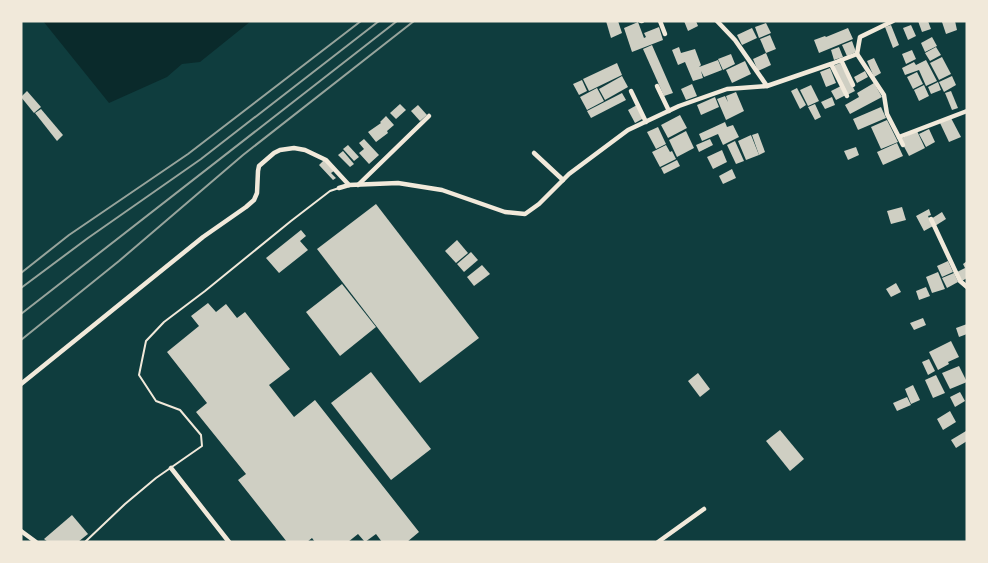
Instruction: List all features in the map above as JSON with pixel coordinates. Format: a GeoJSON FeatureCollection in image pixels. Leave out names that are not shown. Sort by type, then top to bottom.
{"type":"FeatureCollection","features":[{"type":"Feature","properties":{"kind":"street"},"geometry":{"type":"LineString","coordinates":[[660,21],[665,34]]}},
{"type":"Feature","properties":{"kind":"street"},"geometry":{"type":"LineString","coordinates":[[717,21],[735,40],[767,86]]}},
{"type":"Feature","properties":{"kind":"street"},"geometry":{"type":"LineString","coordinates":[[893,21],[860,37],[857,54],[884,95],[887,114],[903,145]]}},
{"type":"Feature","properties":{"kind":"street"},"geometry":{"type":"LineString","coordinates":[[339,188],[349,185],[399,183],[442,190],[505,212],[525,214],[539,204],[563,180],[628,130],[678,106],[727,89],[767,86],[857,54]]}},
{"type":"Feature","properties":{"kind":"street"},"geometry":{"type":"LineString","coordinates":[[841,60],[853,85]]}},
{"type":"Feature","properties":{"kind":"street"},"geometry":{"type":"LineString","coordinates":[[831,64],[847,96]]}},
{"type":"Feature","properties":{"kind":"street"},"geometry":{"type":"LineString","coordinates":[[657,86],[669,111]]}},
{"type":"Feature","properties":{"kind":"street"},"geometry":{"type":"LineString","coordinates":[[631,92],[646,122]]}},
{"type":"Feature","properties":{"kind":"street"},"geometry":{"type":"LineString","coordinates":[[899,137],[967,111]]}},
{"type":"Feature","properties":{"kind":"street"},"geometry":{"type":"LineString","coordinates":[[358,185],[429,116]]}},
{"type":"Feature","properties":{"kind":"street"},"geometry":{"type":"LineString","coordinates":[[21,384],[203,237],[254,200],[257,193],[259,166],[274,153],[294,148],[322,157],[349,185]]}},
{"type":"Feature","properties":{"kind":"street"},"geometry":{"type":"LineString","coordinates":[[534,153],[563,180]]}},
{"type":"Feature","properties":{"kind":"street"},"geometry":{"type":"LineString","coordinates":[[931,219],[960,281],[967,287]]}},
{"type":"Feature","properties":{"kind":"street"},"geometry":{"type":"LineString","coordinates":[[171,468],[229,542]]}},
{"type":"Feature","properties":{"kind":"street"},"geometry":{"type":"LineString","coordinates":[[658,542],[704,509]]}},
{"type":"Feature","properties":{"kind":"street"},"geometry":{"type":"LineString","coordinates":[[21,531],[36,542]]}},
{"type":"Feature","properties":{"kind":"lane"},"geometry":{"type":"LineString","coordinates":[[86,542],[156,478],[202,446],[201,435],[180,410],[156,401],[139,375],[146,341],[164,322],[291,221],[330,191],[339,188]]}},
{"type":"Feature","properties":{"kind":"water"},"geometry":{"type":"Polygon","coordinates":[[[43,21],[251,21],[200,62],[182,64],[167,77],[109,103],[43,21]]]}},
{"type":"Feature","properties":{"kind":"building"},"geometry":{"type":"Polygon","coordinates":[[[606,21],[618,21],[622,33],[611,38],[606,21]]]}},
{"type":"Feature","properties":{"kind":"building"},"geometry":{"type":"Polygon","coordinates":[[[684,21],[696,21],[698,26],[688,31],[684,21]]]}},
{"type":"Feature","properties":{"kind":"building"},"geometry":{"type":"Polygon","coordinates":[[[918,21],[928,21],[931,29],[922,32],[918,21]]]}},
{"type":"Feature","properties":{"kind":"building"},"geometry":{"type":"Polygon","coordinates":[[[955,21],[957,30],[946,34],[942,22],[955,21]]]}},
{"type":"Feature","properties":{"kind":"building"},"geometry":{"type":"Polygon","coordinates":[[[638,22],[644,38],[646,37],[644,33],[659,27],[663,40],[632,52],[624,28],[638,22]]]}},
{"type":"Feature","properties":{"kind":"building"},"geometry":{"type":"Polygon","coordinates":[[[766,23],[771,33],[759,38],[755,27],[766,23]]]}},
{"type":"Feature","properties":{"kind":"building"},"geometry":{"type":"Polygon","coordinates":[[[891,25],[899,45],[893,48],[885,27],[891,25]]]}},
{"type":"Feature","properties":{"kind":"building"},"geometry":{"type":"Polygon","coordinates":[[[911,25],[916,36],[908,40],[903,28],[911,25]]]}},
{"type":"Feature","properties":{"kind":"building"},"geometry":{"type":"Polygon","coordinates":[[[752,28],[757,38],[742,45],[737,35],[752,28]]]}},
{"type":"Feature","properties":{"kind":"building"},"geometry":{"type":"Polygon","coordinates":[[[848,28],[853,39],[819,53],[814,40],[848,28]]]}},
{"type":"Feature","properties":{"kind":"building"},"geometry":{"type":"Polygon","coordinates":[[[770,35],[776,49],[766,53],[760,39],[770,35]]]}},
{"type":"Feature","properties":{"kind":"building"},"geometry":{"type":"Polygon","coordinates":[[[932,37],[937,46],[925,52],[921,43],[932,37]]]}},
{"type":"Feature","properties":{"kind":"building"},"geometry":{"type":"Polygon","coordinates":[[[852,41],[856,52],[847,56],[842,45],[852,41]]]}},
{"type":"Feature","properties":{"kind":"building"},"geometry":{"type":"Polygon","coordinates":[[[652,45],[673,93],[664,96],[643,49],[652,45]]]}},
{"type":"Feature","properties":{"kind":"building"},"geometry":{"type":"Polygon","coordinates":[[[679,47],[681,53],[695,49],[701,65],[699,67],[718,60],[722,70],[704,77],[701,71],[703,78],[693,81],[685,62],[678,65],[672,50],[679,47]]]}},
{"type":"Feature","properties":{"kind":"building"},"geometry":{"type":"Polygon","coordinates":[[[839,47],[843,57],[834,60],[831,50],[839,47]]]}},
{"type":"Feature","properties":{"kind":"building"},"geometry":{"type":"Polygon","coordinates":[[[936,47],[941,55],[930,61],[925,53],[936,47]]]}},
{"type":"Feature","properties":{"kind":"building"},"geometry":{"type":"Polygon","coordinates":[[[912,50],[916,59],[906,64],[902,54],[912,50]]]}},
{"type":"Feature","properties":{"kind":"building"},"geometry":{"type":"Polygon","coordinates":[[[766,53],[771,65],[758,71],[753,59],[766,53]]]}},
{"type":"Feature","properties":{"kind":"building"},"geometry":{"type":"Polygon","coordinates":[[[731,54],[735,64],[723,70],[718,59],[731,54]]]}},
{"type":"Feature","properties":{"kind":"building"},"geometry":{"type":"Polygon","coordinates":[[[942,57],[951,74],[939,80],[930,63],[942,57]]]}},
{"type":"Feature","properties":{"kind":"building"},"geometry":{"type":"Polygon","coordinates":[[[874,58],[881,73],[874,77],[867,61],[874,58]]]}},
{"type":"Feature","properties":{"kind":"building"},"geometry":{"type":"Polygon","coordinates":[[[926,60],[937,81],[926,86],[919,70],[905,75],[902,68],[914,62],[916,65],[926,60]]]}},
{"type":"Feature","properties":{"kind":"building"},"geometry":{"type":"Polygon","coordinates":[[[745,61],[751,74],[732,83],[726,70],[745,61]]]}},
{"type":"Feature","properties":{"kind":"building"},"geometry":{"type":"Polygon","coordinates":[[[617,63],[622,75],[589,91],[583,79],[617,63]]]}},
{"type":"Feature","properties":{"kind":"building"},"geometry":{"type":"Polygon","coordinates":[[[840,63],[855,91],[847,95],[833,66],[840,63]]]}},
{"type":"Feature","properties":{"kind":"building"},"geometry":{"type":"Polygon","coordinates":[[[830,68],[836,83],[826,87],[820,72],[830,68]]]}},
{"type":"Feature","properties":{"kind":"building"},"geometry":{"type":"Polygon","coordinates":[[[865,71],[868,77],[857,83],[854,77],[865,71]]]}},
{"type":"Feature","properties":{"kind":"building"},"geometry":{"type":"Polygon","coordinates":[[[917,72],[923,84],[913,89],[907,77],[917,72]]]}},
{"type":"Feature","properties":{"kind":"building"},"geometry":{"type":"Polygon","coordinates":[[[622,76],[628,87],[605,100],[599,89],[622,76]]]}},
{"type":"Feature","properties":{"kind":"building"},"geometry":{"type":"Polygon","coordinates":[[[952,76],[956,85],[944,92],[939,82],[952,76]]]}},
{"type":"Feature","properties":{"kind":"building"},"geometry":{"type":"Polygon","coordinates":[[[582,80],[587,91],[579,95],[573,84],[582,80]]]}},
{"type":"Feature","properties":{"kind":"building"},"geometry":{"type":"Polygon","coordinates":[[[938,82],[941,90],[931,94],[928,87],[938,82]]]}},
{"type":"Feature","properties":{"kind":"building"},"geometry":{"type":"Polygon","coordinates":[[[874,83],[882,97],[850,114],[845,105],[859,97],[857,93],[874,83]]]}},
{"type":"Feature","properties":{"kind":"building"},"geometry":{"type":"Polygon","coordinates":[[[692,84],[697,96],[686,100],[681,89],[692,84]]]}},
{"type":"Feature","properties":{"kind":"building"},"geometry":{"type":"Polygon","coordinates":[[[811,85],[819,101],[808,106],[800,90],[811,85]]]}},
{"type":"Feature","properties":{"kind":"building"},"geometry":{"type":"Polygon","coordinates":[[[924,85],[929,96],[919,101],[914,90],[924,85]]]}},
{"type":"Feature","properties":{"kind":"building"},"geometry":{"type":"Polygon","coordinates":[[[841,86],[846,95],[836,100],[831,91],[841,86]]]}},
{"type":"Feature","properties":{"kind":"building"},"geometry":{"type":"Polygon","coordinates":[[[597,88],[604,101],[587,110],[580,97],[597,88]]]}},
{"type":"Feature","properties":{"kind":"building"},"geometry":{"type":"Polygon","coordinates":[[[797,88],[806,105],[800,109],[791,91],[797,88]]]}},
{"type":"Feature","properties":{"kind":"building"},"geometry":{"type":"Polygon","coordinates":[[[27,91],[41,107],[34,113],[21,97],[27,91]]]}},
{"type":"Feature","properties":{"kind":"building"},"geometry":{"type":"Polygon","coordinates":[[[951,91],[958,108],[952,110],[945,93],[951,91]]]}},
{"type":"Feature","properties":{"kind":"building"},"geometry":{"type":"Polygon","coordinates":[[[736,92],[744,111],[726,120],[717,99],[725,96],[728,102],[726,96],[736,92]]]}},
{"type":"Feature","properties":{"kind":"building"},"geometry":{"type":"Polygon","coordinates":[[[622,93],[626,100],[591,118],[587,111],[622,93]]]}},
{"type":"Feature","properties":{"kind":"building"},"geometry":{"type":"Polygon","coordinates":[[[715,97],[719,107],[701,115],[697,105],[715,97]]]}},
{"type":"Feature","properties":{"kind":"building"},"geometry":{"type":"Polygon","coordinates":[[[832,97],[835,105],[825,109],[821,102],[832,97]]]}},
{"type":"Feature","properties":{"kind":"building"},"geometry":{"type":"Polygon","coordinates":[[[400,104],[406,110],[396,119],[390,113],[400,104]]]}},
{"type":"Feature","properties":{"kind":"building"},"geometry":{"type":"Polygon","coordinates":[[[815,104],[821,117],[815,120],[808,107],[815,104]]]}},
{"type":"Feature","properties":{"kind":"building"},"geometry":{"type":"Polygon","coordinates":[[[418,105],[427,115],[420,121],[411,111],[418,105]]]}},
{"type":"Feature","properties":{"kind":"building"},"geometry":{"type":"Polygon","coordinates":[[[637,105],[644,118],[635,123],[628,110],[637,105]]]}},
{"type":"Feature","properties":{"kind":"building"},"geometry":{"type":"Polygon","coordinates":[[[881,107],[886,118],[858,130],[853,119],[881,107]]]}},
{"type":"Feature","properties":{"kind":"building"},"geometry":{"type":"Polygon","coordinates":[[[41,109],[63,135],[57,141],[35,113],[41,109]]]}},
{"type":"Feature","properties":{"kind":"building"},"geometry":{"type":"Polygon","coordinates":[[[680,115],[687,128],[668,138],[661,125],[680,115]]]}},
{"type":"Feature","properties":{"kind":"building"},"geometry":{"type":"Polygon","coordinates":[[[386,116],[394,125],[376,142],[368,132],[381,123],[386,116]]]}},
{"type":"Feature","properties":{"kind":"building"},"geometry":{"type":"Polygon","coordinates":[[[951,118],[961,137],[949,142],[940,123],[951,118]]]}},
{"type":"Feature","properties":{"kind":"building"},"geometry":{"type":"Polygon","coordinates":[[[887,120],[898,142],[881,149],[871,127],[887,120]]]}},
{"type":"Feature","properties":{"kind":"building"},"geometry":{"type":"Polygon","coordinates":[[[725,122],[727,127],[733,125],[739,137],[723,145],[718,134],[702,141],[699,134],[725,122]]]}},
{"type":"Feature","properties":{"kind":"building"},"geometry":{"type":"Polygon","coordinates":[[[658,127],[666,144],[656,149],[647,132],[658,127]]]}},
{"type":"Feature","properties":{"kind":"building"},"geometry":{"type":"Polygon","coordinates":[[[929,129],[935,142],[926,147],[919,134],[929,129]]]}},
{"type":"Feature","properties":{"kind":"building"},"geometry":{"type":"Polygon","coordinates":[[[686,131],[694,148],[677,157],[669,140],[686,131]]]}},
{"type":"Feature","properties":{"kind":"building"},"geometry":{"type":"Polygon","coordinates":[[[917,131],[925,148],[909,156],[900,139],[917,131]]]}},
{"type":"Feature","properties":{"kind":"building"},"geometry":{"type":"Polygon","coordinates":[[[758,133],[765,152],[759,155],[752,135],[758,133]]]}},
{"type":"Feature","properties":{"kind":"building"},"geometry":{"type":"Polygon","coordinates":[[[751,135],[759,155],[746,160],[738,141],[751,135]]]}},
{"type":"Feature","properties":{"kind":"building"},"geometry":{"type":"Polygon","coordinates":[[[364,139],[379,155],[369,164],[359,153],[364,149],[359,143],[364,139]]]}},
{"type":"Feature","properties":{"kind":"building"},"geometry":{"type":"Polygon","coordinates":[[[710,139],[713,145],[699,152],[696,145],[710,139]]]}},
{"type":"Feature","properties":{"kind":"building"},"geometry":{"type":"Polygon","coordinates":[[[735,141],[744,161],[736,164],[727,145],[735,141]]]}},
{"type":"Feature","properties":{"kind":"building"},"geometry":{"type":"Polygon","coordinates":[[[897,143],[903,156],[883,165],[877,152],[897,143]]]}},
{"type":"Feature","properties":{"kind":"building"},"geometry":{"type":"Polygon","coordinates":[[[348,145],[359,157],[354,161],[343,149],[348,145]]]}},
{"type":"Feature","properties":{"kind":"building"},"geometry":{"type":"Polygon","coordinates":[[[666,145],[676,159],[660,167],[652,152],[666,145]]]}},
{"type":"Feature","properties":{"kind":"building"},"geometry":{"type":"Polygon","coordinates":[[[856,147],[859,155],[848,160],[844,151],[856,147]]]}},
{"type":"Feature","properties":{"kind":"building"},"geometry":{"type":"Polygon","coordinates":[[[722,150],[727,162],[713,169],[707,157],[722,150]]]}},
{"type":"Feature","properties":{"kind":"building"},"geometry":{"type":"Polygon","coordinates":[[[343,151],[354,164],[350,167],[338,155],[343,151]]]}},
{"type":"Feature","properties":{"kind":"building"},"geometry":{"type":"Polygon","coordinates":[[[324,160],[334,171],[331,173],[336,178],[333,180],[319,165],[324,160]]]}},
{"type":"Feature","properties":{"kind":"building"},"geometry":{"type":"Polygon","coordinates":[[[677,160],[680,166],[664,174],[661,168],[677,160]]]}},
{"type":"Feature","properties":{"kind":"building"},"geometry":{"type":"Polygon","coordinates":[[[732,169],[736,178],[723,184],[719,176],[732,169]]]}},
{"type":"Feature","properties":{"kind":"building"},"geometry":{"type":"Polygon","coordinates":[[[376,204],[479,338],[420,383],[317,249],[376,204]]]}},
{"type":"Feature","properties":{"kind":"building"},"geometry":{"type":"Polygon","coordinates":[[[902,207],[906,220],[891,224],[887,211],[902,207]]]}},
{"type":"Feature","properties":{"kind":"building"},"geometry":{"type":"Polygon","coordinates":[[[929,209],[931,215],[928,216],[933,226],[924,231],[916,216],[929,209]]]}},
{"type":"Feature","properties":{"kind":"building"},"geometry":{"type":"Polygon","coordinates":[[[942,212],[946,219],[935,226],[931,219],[942,212]]]}},
{"type":"Feature","properties":{"kind":"building"},"geometry":{"type":"Polygon","coordinates":[[[301,230],[306,236],[300,241],[308,250],[279,273],[266,258],[301,230]]]}},
{"type":"Feature","properties":{"kind":"building"},"geometry":{"type":"Polygon","coordinates":[[[457,240],[468,253],[456,263],[445,251],[457,240]]]}},
{"type":"Feature","properties":{"kind":"building"},"geometry":{"type":"Polygon","coordinates":[[[471,252],[478,260],[464,272],[457,264],[471,252]]]}},
{"type":"Feature","properties":{"kind":"building"},"geometry":{"type":"Polygon","coordinates":[[[948,261],[953,272],[942,277],[937,266],[948,261]]]}},
{"type":"Feature","properties":{"kind":"building"},"geometry":{"type":"Polygon","coordinates":[[[967,261],[967,278],[962,281],[957,272],[965,268],[963,264],[967,261]]]}},
{"type":"Feature","properties":{"kind":"building"},"geometry":{"type":"Polygon","coordinates":[[[482,265],[490,274],[474,286],[467,277],[482,265]]]}},
{"type":"Feature","properties":{"kind":"building"},"geometry":{"type":"Polygon","coordinates":[[[938,272],[945,289],[932,293],[926,277],[938,272]]]}},
{"type":"Feature","properties":{"kind":"building"},"geometry":{"type":"Polygon","coordinates":[[[954,273],[958,282],[947,288],[942,278],[954,273]]]}},
{"type":"Feature","properties":{"kind":"building"},"geometry":{"type":"Polygon","coordinates":[[[896,283],[901,292],[891,297],[886,289],[896,283]]]}},
{"type":"Feature","properties":{"kind":"building"},"geometry":{"type":"Polygon","coordinates":[[[342,284],[376,327],[340,356],[306,312],[342,284]]]}},
{"type":"Feature","properties":{"kind":"building"},"geometry":{"type":"Polygon","coordinates":[[[926,287],[930,296],[919,300],[916,291],[926,287]]]}},
{"type":"Feature","properties":{"kind":"building"},"geometry":{"type":"Polygon","coordinates":[[[208,303],[216,312],[226,304],[237,318],[245,312],[290,369],[269,385],[294,417],[315,400],[419,532],[407,542],[382,542],[376,534],[365,542],[358,534],[348,542],[315,542],[312,538],[307,542],[287,542],[238,480],[246,474],[196,412],[207,403],[167,352],[199,326],[191,316],[208,303]]]}},
{"type":"Feature","properties":{"kind":"building"},"geometry":{"type":"Polygon","coordinates":[[[923,318],[926,325],[914,330],[910,323],[923,318]]]}},
{"type":"Feature","properties":{"kind":"building"},"geometry":{"type":"Polygon","coordinates":[[[967,324],[967,334],[959,337],[956,328],[967,324]]]}},
{"type":"Feature","properties":{"kind":"building"},"geometry":{"type":"Polygon","coordinates":[[[951,341],[959,357],[938,370],[929,352],[951,341]]]}},
{"type":"Feature","properties":{"kind":"building"},"geometry":{"type":"Polygon","coordinates":[[[929,359],[935,371],[928,375],[922,362],[929,359]]]}},
{"type":"Feature","properties":{"kind":"building"},"geometry":{"type":"Polygon","coordinates":[[[959,366],[967,382],[950,389],[942,373],[959,366]]]}},
{"type":"Feature","properties":{"kind":"building"},"geometry":{"type":"Polygon","coordinates":[[[371,372],[431,449],[391,480],[331,403],[371,372]]]}},
{"type":"Feature","properties":{"kind":"building"},"geometry":{"type":"Polygon","coordinates":[[[698,373],[710,389],[700,397],[688,381],[698,373]]]}},
{"type":"Feature","properties":{"kind":"building"},"geometry":{"type":"Polygon","coordinates":[[[936,375],[945,393],[933,398],[925,380],[936,375]]]}},
{"type":"Feature","properties":{"kind":"building"},"geometry":{"type":"Polygon","coordinates":[[[913,385],[920,400],[911,404],[905,389],[913,385]]]}},
{"type":"Feature","properties":{"kind":"building"},"geometry":{"type":"Polygon","coordinates":[[[960,392],[965,401],[955,407],[950,397],[960,392]]]}},
{"type":"Feature","properties":{"kind":"building"},"geometry":{"type":"Polygon","coordinates":[[[907,397],[911,405],[897,411],[893,403],[907,397]]]}},
{"type":"Feature","properties":{"kind":"building"},"geometry":{"type":"Polygon","coordinates":[[[950,411],[956,422],[943,430],[937,419],[950,411]]]}},
{"type":"Feature","properties":{"kind":"building"},"geometry":{"type":"Polygon","coordinates":[[[780,430],[804,459],[790,471],[766,441],[780,430]]]}},
{"type":"Feature","properties":{"kind":"building"},"geometry":{"type":"Polygon","coordinates":[[[966,431],[967,441],[956,448],[951,440],[966,431]]]}},
{"type":"Feature","properties":{"kind":"building"},"geometry":{"type":"Polygon","coordinates":[[[72,515],[88,534],[78,542],[48,542],[44,539],[72,515]]]}},
{"type":"Feature","properties":{"kind":"railway"},"geometry":{"type":"LineString","coordinates":[[21,273],[69,235],[188,154],[361,21]]}},
{"type":"Feature","properties":{"kind":"railway"},"geometry":{"type":"LineString","coordinates":[[21,288],[201,159],[379,21]]}},
{"type":"Feature","properties":{"kind":"railway"},"geometry":{"type":"LineString","coordinates":[[21,314],[397,21]]}},
{"type":"Feature","properties":{"kind":"railway"},"geometry":{"type":"LineString","coordinates":[[21,340],[119,261],[243,155],[414,21]]}}]}
